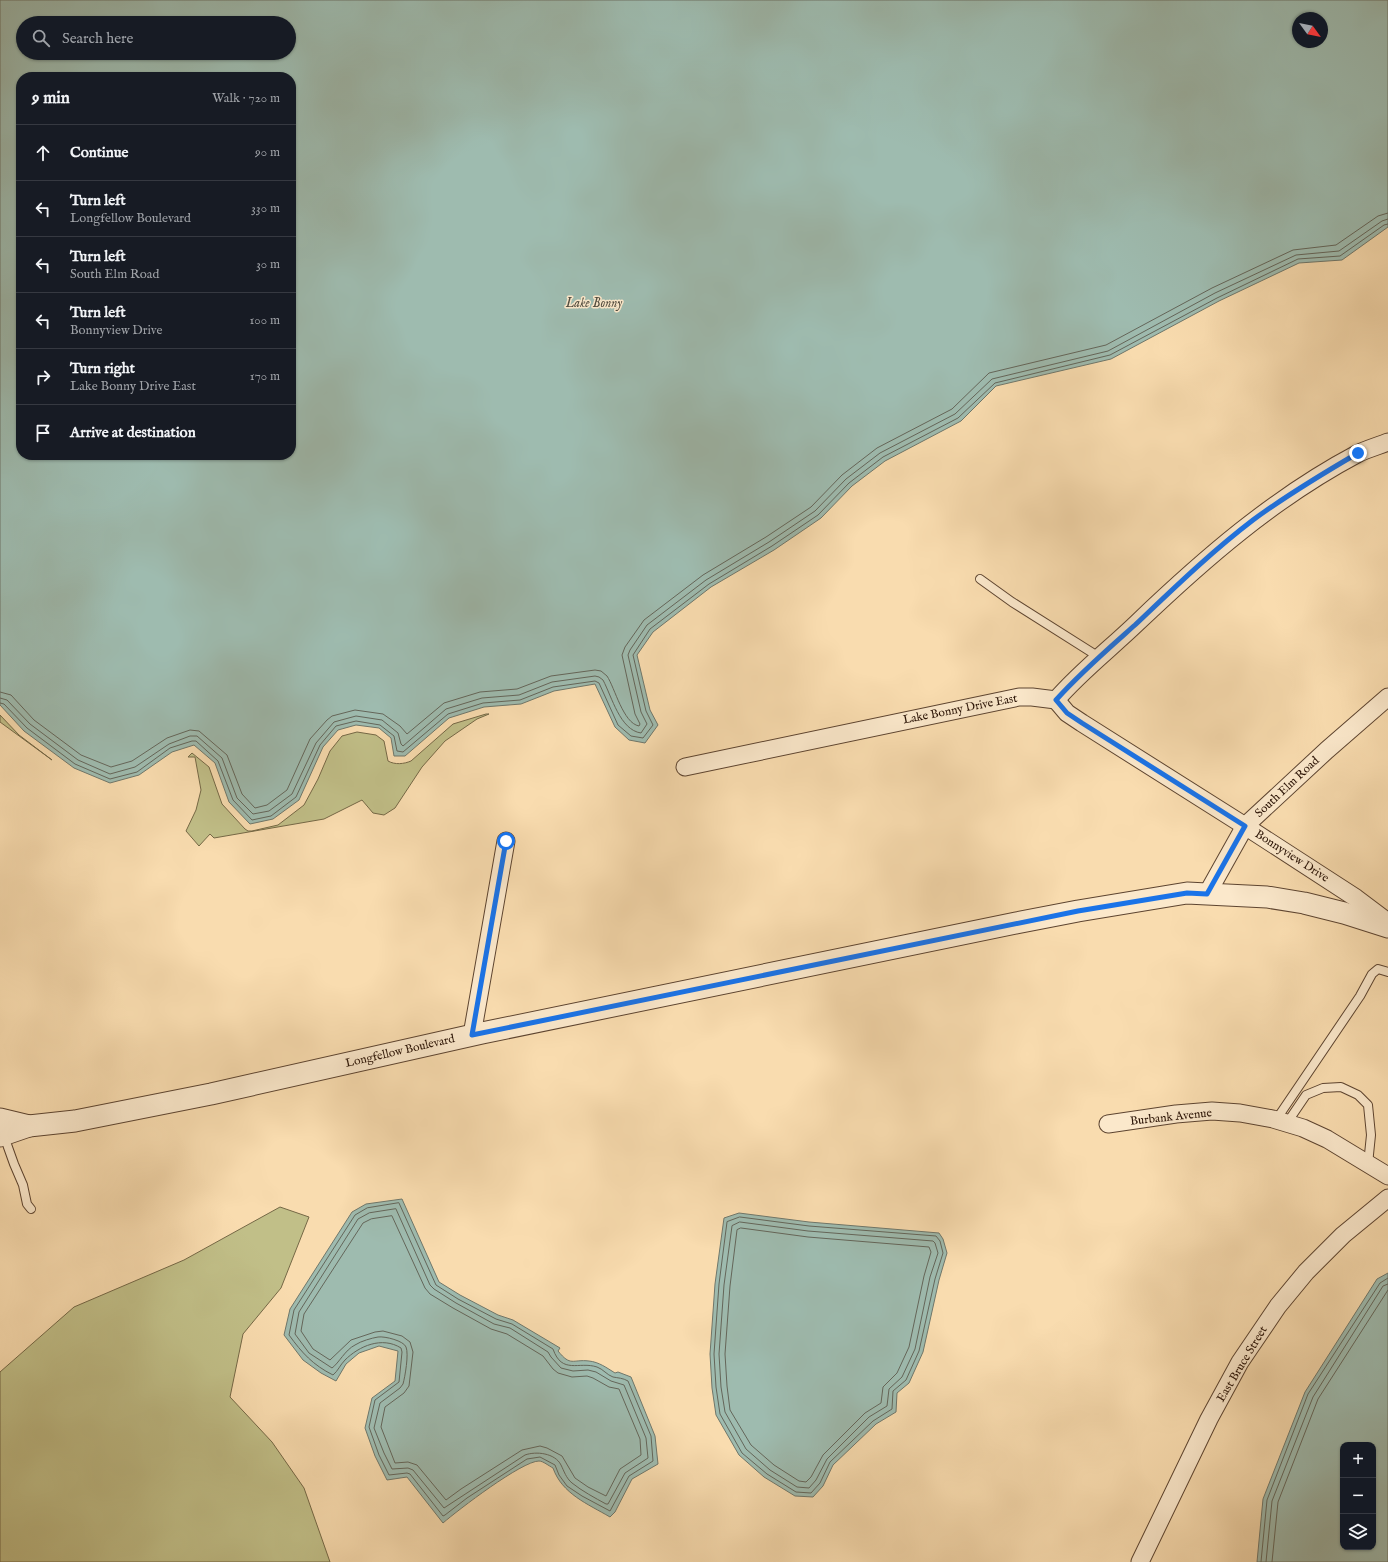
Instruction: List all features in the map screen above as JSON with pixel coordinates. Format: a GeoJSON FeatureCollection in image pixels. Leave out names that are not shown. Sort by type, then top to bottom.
{"type":"FeatureCollection","features":[{"type":"Feature","properties":{"kind":"street"},"geometry":{"type":"LineString","coordinates":[[1056,700],[1070,684],[1166,594],[1253,520],[1301,487],[1358,453],[1388,442]]}},
{"type":"Feature","properties":{"kind":"street","name":"Lake Bonny Drive East"},"geometry":{"type":"LineString","coordinates":[[685,767],[1019,697],[1056,700]]}},
{"type":"Feature","properties":{"kind":"street","name":"South Elm Road"},"geometry":{"type":"LineString","coordinates":[[1207,894],[1245,826],[1327,750],[1388,697]]}},
{"type":"Feature","properties":{"kind":"street","name":"Bonnyview Drive"},"geometry":{"type":"LineString","coordinates":[[1056,700],[1067,713],[1356,898],[1388,922]]}},
{"type":"Feature","properties":{"kind":"street"},"geometry":{"type":"LineString","coordinates":[[472,1035],[506,841]]}},
{"type":"Feature","properties":{"kind":"street","name":"Longfellow Boulevard"},"geometry":{"type":"LineString","coordinates":[[1,1130],[75,1121],[211,1094],[472,1035],[1063,914],[1187,893],[1267,897],[1304,903],[1344,913],[1388,927]]}},
{"type":"Feature","properties":{"kind":"street","name":"Burbank Avenue"},"geometry":{"type":"LineString","coordinates":[[1108,1124],[1176,1114],[1212,1111],[1240,1113],[1303,1128],[1327,1139],[1388,1176]]}},
{"type":"Feature","properties":{"kind":"street","name":"East Bruce Street"},"geometry":{"type":"LineString","coordinates":[[1140,1562],[1240,1362],[1278,1306],[1306,1272],[1343,1235],[1388,1198]]}},
{"type":"Feature","properties":{"kind":"lane"},"geometry":{"type":"LineString","coordinates":[[980,578],[1012,602],[1099,657]]}},
{"type":"Feature","properties":{"kind":"lane"},"geometry":{"type":"LineString","coordinates":[[1282,1122],[1372,974],[1378,969],[1388,972]]}},
{"type":"Feature","properties":{"kind":"lane"},"geometry":{"type":"LineString","coordinates":[[1282,1122],[1306,1095],[1323,1088],[1341,1087],[1358,1095],[1368,1105],[1371,1135],[1368,1164]]}},
{"type":"Feature","properties":{"kind":"lane"},"geometry":{"type":"LineString","coordinates":[[1,1130],[23,1184],[27,1204],[31,1209]]}},
{"type":"Feature","properties":{"kind":"shaded area"},"geometry":{"type":"Polygon","coordinates":[[[489,714],[477,719],[445,741],[422,767],[395,808],[384,815],[373,813],[362,800],[324,819],[214,838],[210,834],[199,846],[186,831],[196,810],[201,790],[195,757],[188,757],[192,753],[209,767],[222,804],[245,829],[252,831],[278,825],[304,805],[318,779],[330,751],[342,736],[357,732],[376,735],[384,741],[388,761],[397,764],[411,761],[453,724],[489,714]]]}},
{"type":"Feature","properties":{"kind":"shaded area"},"geometry":{"type":"Polygon","coordinates":[[[0,715],[19,735],[52,760],[0,722],[0,715]]]}},
{"type":"Feature","properties":{"kind":"shaded area"},"geometry":{"type":"Polygon","coordinates":[[[280,1207],[309,1217],[281,1288],[243,1334],[230,1397],[272,1442],[304,1488],[330,1562],[0,1562],[0,1372],[74,1307],[184,1260],[280,1207]]]}},
{"type":"Feature","properties":{"kind":"water","name":"Lake Bonny"},"geometry":{"type":"Polygon","coordinates":[[[0,0],[1388,0],[1388,227],[1342,260],[1299,263],[1219,301],[1111,359],[996,386],[961,421],[885,461],[852,486],[821,518],[774,550],[711,587],[653,632],[637,655],[650,710],[658,725],[645,743],[629,740],[615,727],[595,684],[554,691],[521,704],[484,707],[449,718],[405,756],[394,756],[391,738],[379,728],[356,725],[338,730],[323,747],[299,800],[273,819],[250,824],[229,802],[215,763],[194,745],[172,752],[139,775],[110,783],[74,768],[24,731],[0,705],[0,0]]]}},
{"type":"Feature","properties":{"kind":"water"},"geometry":{"type":"Polygon","coordinates":[[[402,1199],[439,1282],[498,1315],[513,1320],[560,1348],[558,1351],[569,1361],[593,1362],[615,1373],[618,1372],[631,1377],[655,1436],[658,1464],[632,1479],[615,1512],[610,1517],[569,1492],[557,1477],[553,1468],[539,1461],[531,1463],[505,1477],[443,1523],[407,1477],[387,1480],[375,1456],[365,1428],[372,1398],[395,1381],[398,1351],[379,1346],[359,1353],[346,1364],[336,1381],[321,1373],[303,1360],[284,1335],[290,1309],[352,1212],[366,1204],[402,1199]]]}},
{"type":"Feature","properties":{"kind":"water"},"geometry":{"type":"Polygon","coordinates":[[[739,1213],[809,1222],[939,1233],[943,1239],[947,1253],[939,1280],[923,1352],[909,1383],[897,1393],[896,1412],[876,1424],[833,1465],[823,1486],[813,1497],[795,1496],[764,1477],[739,1455],[716,1415],[712,1388],[710,1354],[715,1284],[724,1218],[739,1213]]]}},
{"type":"Feature","properties":{"kind":"water"},"geometry":{"type":"Polygon","coordinates":[[[1388,1273],[1388,1562],[1257,1562],[1263,1499],[1305,1392],[1377,1279],[1388,1273]]]}},
{"type":"Feature","properties":{"kind":"route"},"geometry":{"type":"LineString","coordinates":[[506,841],[472,1035],[1078,911],[1187,893],[1207,894],[1245,826],[1082,723],[1067,713],[1056,700],[1070,684],[1166,594],[1253,520],[1301,487],[1358,453]]}}]}
